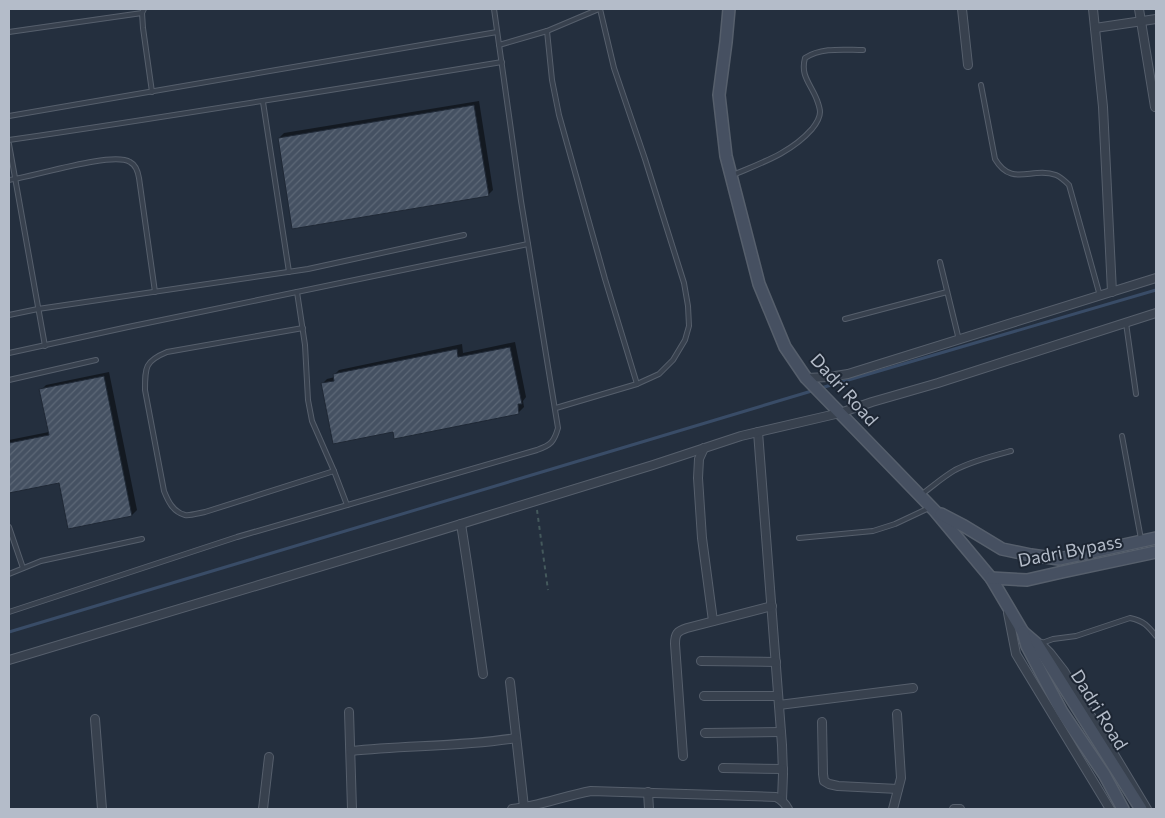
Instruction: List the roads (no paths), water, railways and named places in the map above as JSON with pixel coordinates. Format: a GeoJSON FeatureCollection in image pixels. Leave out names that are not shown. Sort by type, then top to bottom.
{"type":"FeatureCollection","features":[{"type":"Feature","properties":{"kind":"main road","name":"Dadri Road"},"geometry":{"type":"LineString","coordinates":[[729,9],[719,95],[726,156],[759,284],[785,347],[806,378],[933,509],[991,578],[1023,632],[1037,644],[1141,809]]}},
{"type":"Feature","properties":{"kind":"main road","name":"Dadri Bypass"},"geometry":{"type":"LineString","coordinates":[[933,509],[1002,549],[1059,559],[1156,538]]}},
{"type":"Feature","properties":{"kind":"main road","name":"Dadri Bypass"},"geometry":{"type":"LineString","coordinates":[[991,578],[1027,580],[1156,552]]}},
{"type":"Feature","properties":{"kind":"main road","name":"Dadri Road"},"geometry":{"type":"LineString","coordinates":[[1023,632],[1026,646],[1062,712],[1104,774],[1123,809]]}},
{"type":"Feature","properties":{"kind":"street"},"geometry":{"type":"LineString","coordinates":[[962,9],[968,65]]}},
{"type":"Feature","properties":{"kind":"street"},"geometry":{"type":"LineString","coordinates":[[1093,9],[1103,107],[1112,292]]}},
{"type":"Feature","properties":{"kind":"street"},"geometry":{"type":"LineString","coordinates":[[1139,9],[1155,107]]}},
{"type":"Feature","properties":{"kind":"street"},"geometry":{"type":"LineString","coordinates":[[1095,28],[1156,19]]}},
{"type":"Feature","properties":{"kind":"street"},"geometry":{"type":"LineString","coordinates":[[806,378],[848,374],[1156,278]]}},
{"type":"Feature","properties":{"kind":"street"},"geometry":{"type":"LineString","coordinates":[[9,660],[653,466],[741,436],[938,383],[1156,313]]}},
{"type":"Feature","properties":{"kind":"street"},"geometry":{"type":"LineString","coordinates":[[758,432],[781,732],[782,800]]}},
{"type":"Feature","properties":{"kind":"street"},"geometry":{"type":"LineString","coordinates":[[704,448],[699,459],[698,478],[702,538],[713,621]]}},
{"type":"Feature","properties":{"kind":"street"},"geometry":{"type":"LineString","coordinates":[[461,524],[483,674]]}},
{"type":"Feature","properties":{"kind":"street"},"geometry":{"type":"LineString","coordinates":[[683,756],[675,636],[681,630],[772,606]]}},
{"type":"Feature","properties":{"kind":"street"},"geometry":{"type":"LineString","coordinates":[[1007,607],[1016,654],[1110,809]]}},
{"type":"Feature","properties":{"kind":"street"},"geometry":{"type":"LineString","coordinates":[[1016,621],[1050,653],[1064,671],[1147,809]]}},
{"type":"Feature","properties":{"kind":"street"},"geometry":{"type":"LineString","coordinates":[[700,661],[776,662]]}},
{"type":"Feature","properties":{"kind":"street"},"geometry":{"type":"LineString","coordinates":[[510,682],[524,808]]}},
{"type":"Feature","properties":{"kind":"street"},"geometry":{"type":"LineString","coordinates":[[779,705],[913,688]]}},
{"type":"Feature","properties":{"kind":"street"},"geometry":{"type":"LineString","coordinates":[[704,696],[778,696]]}},
{"type":"Feature","properties":{"kind":"street"},"geometry":{"type":"LineString","coordinates":[[349,712],[352,809]]}},
{"type":"Feature","properties":{"kind":"street"},"geometry":{"type":"LineString","coordinates":[[892,809],[901,778],[897,714]]}},
{"type":"Feature","properties":{"kind":"street"},"geometry":{"type":"LineString","coordinates":[[95,719],[102,809]]}},
{"type":"Feature","properties":{"kind":"street"},"geometry":{"type":"LineString","coordinates":[[822,722],[824,781],[838,786],[898,788]]}},
{"type":"Feature","properties":{"kind":"street"},"geometry":{"type":"LineString","coordinates":[[704,733],[781,732]]}},
{"type":"Feature","properties":{"kind":"street"},"geometry":{"type":"LineString","coordinates":[[351,751],[481,743],[516,738]]}},
{"type":"Feature","properties":{"kind":"street"},"geometry":{"type":"LineString","coordinates":[[263,809],[269,758]]}},
{"type":"Feature","properties":{"kind":"street"},"geometry":{"type":"LineString","coordinates":[[723,768],[783,769]]}},
{"type":"Feature","properties":{"kind":"street"},"geometry":{"type":"LineString","coordinates":[[512,809],[551,802],[573,794],[591,791],[776,797],[782,800],[788,809]]}},
{"type":"Feature","properties":{"kind":"street"},"geometry":{"type":"LineString","coordinates":[[648,792],[649,809]]}},
{"type":"Feature","properties":{"kind":"street"},"geometry":{"type":"LineString","coordinates":[[954,809],[960,809]]}},
{"type":"Feature","properties":{"kind":"lane"},"geometry":{"type":"LineString","coordinates":[[9,612],[237,537],[549,446],[555,439],[558,428],[556,408],[521,201],[494,9]]}},
{"type":"Feature","properties":{"kind":"lane"},"geometry":{"type":"LineString","coordinates":[[499,45],[546,31],[599,9],[614,68],[684,282],[688,306],[689,326],[685,340],[673,360],[659,374],[637,384],[556,408]]}},
{"type":"Feature","properties":{"kind":"lane"},"geometry":{"type":"LineString","coordinates":[[9,32],[143,11],[143,28],[152,92]]}},
{"type":"Feature","properties":{"kind":"lane"},"geometry":{"type":"LineString","coordinates":[[546,31],[552,80],[559,114],[605,279],[637,384]]}},
{"type":"Feature","properties":{"kind":"lane"},"geometry":{"type":"LineString","coordinates":[[9,116],[498,32]]}},
{"type":"Feature","properties":{"kind":"lane"},"geometry":{"type":"LineString","coordinates":[[731,176],[781,154],[801,140],[816,123],[820,113],[818,101],[805,76],[803,67],[805,58],[812,53],[823,51],[863,50]]}},
{"type":"Feature","properties":{"kind":"lane"},"geometry":{"type":"LineString","coordinates":[[9,140],[263,102],[502,62]]}},
{"type":"Feature","properties":{"kind":"lane"},"geometry":{"type":"LineString","coordinates":[[981,85],[995,159],[1000,167],[1005,172],[1014,174],[1044,172],[1054,174],[1062,178],[1069,185],[1100,296]]}},
{"type":"Feature","properties":{"kind":"lane"},"geometry":{"type":"LineString","coordinates":[[263,102],[289,272]]}},
{"type":"Feature","properties":{"kind":"lane"},"geometry":{"type":"LineString","coordinates":[[9,144],[45,346]]}},
{"type":"Feature","properties":{"kind":"lane"},"geometry":{"type":"LineString","coordinates":[[9,180],[95,161],[119,159],[130,162],[137,168],[139,178],[156,292]]}},
{"type":"Feature","properties":{"kind":"lane"},"geometry":{"type":"LineString","coordinates":[[9,315],[38,309],[308,269],[464,235]]}},
{"type":"Feature","properties":{"kind":"lane"},"geometry":{"type":"LineString","coordinates":[[9,353],[528,244]]}},
{"type":"Feature","properties":{"kind":"lane"},"geometry":{"type":"LineString","coordinates":[[940,262],[959,340]]}},
{"type":"Feature","properties":{"kind":"lane"},"geometry":{"type":"LineString","coordinates":[[297,292],[305,345],[308,400],[312,421],[346,505]]}},
{"type":"Feature","properties":{"kind":"lane"},"geometry":{"type":"LineString","coordinates":[[845,319],[947,292]]}},
{"type":"Feature","properties":{"kind":"lane"},"geometry":{"type":"LineString","coordinates":[[1126,323],[1136,394]]}},
{"type":"Feature","properties":{"kind":"lane"},"geometry":{"type":"LineString","coordinates":[[302,328],[167,352],[155,356],[149,363],[145,374],[145,390],[164,491],[168,502],[174,509],[185,515],[205,512],[334,472]]}},
{"type":"Feature","properties":{"kind":"lane"},"geometry":{"type":"LineString","coordinates":[[9,380],[96,360]]}},
{"type":"Feature","properties":{"kind":"lane"},"geometry":{"type":"LineString","coordinates":[[1122,436],[1142,541]]}},
{"type":"Feature","properties":{"kind":"lane"},"geometry":{"type":"LineString","coordinates":[[920,496],[946,475],[956,470],[985,458],[1012,451]]}},
{"type":"Feature","properties":{"kind":"lane"},"geometry":{"type":"LineString","coordinates":[[799,538],[873,531],[933,509]]}},
{"type":"Feature","properties":{"kind":"lane"},"geometry":{"type":"LineString","coordinates":[[9,528],[23,568]]}},
{"type":"Feature","properties":{"kind":"lane"},"geometry":{"type":"LineString","coordinates":[[9,574],[41,561],[142,539]]}},
{"type":"Feature","properties":{"kind":"lane"},"geometry":{"type":"LineString","coordinates":[[1041,644],[1053,639],[1081,634],[1130,618],[1140,620],[1156,636]]}},
{"type":"Feature","properties":{"kind":"waterway"},"geometry":{"type":"LineString","coordinates":[[821,388],[1156,290]]}},
{"type":"Feature","properties":{"kind":"waterway"},"geometry":{"type":"LineString","coordinates":[[9,632],[815,390]]}}]}
